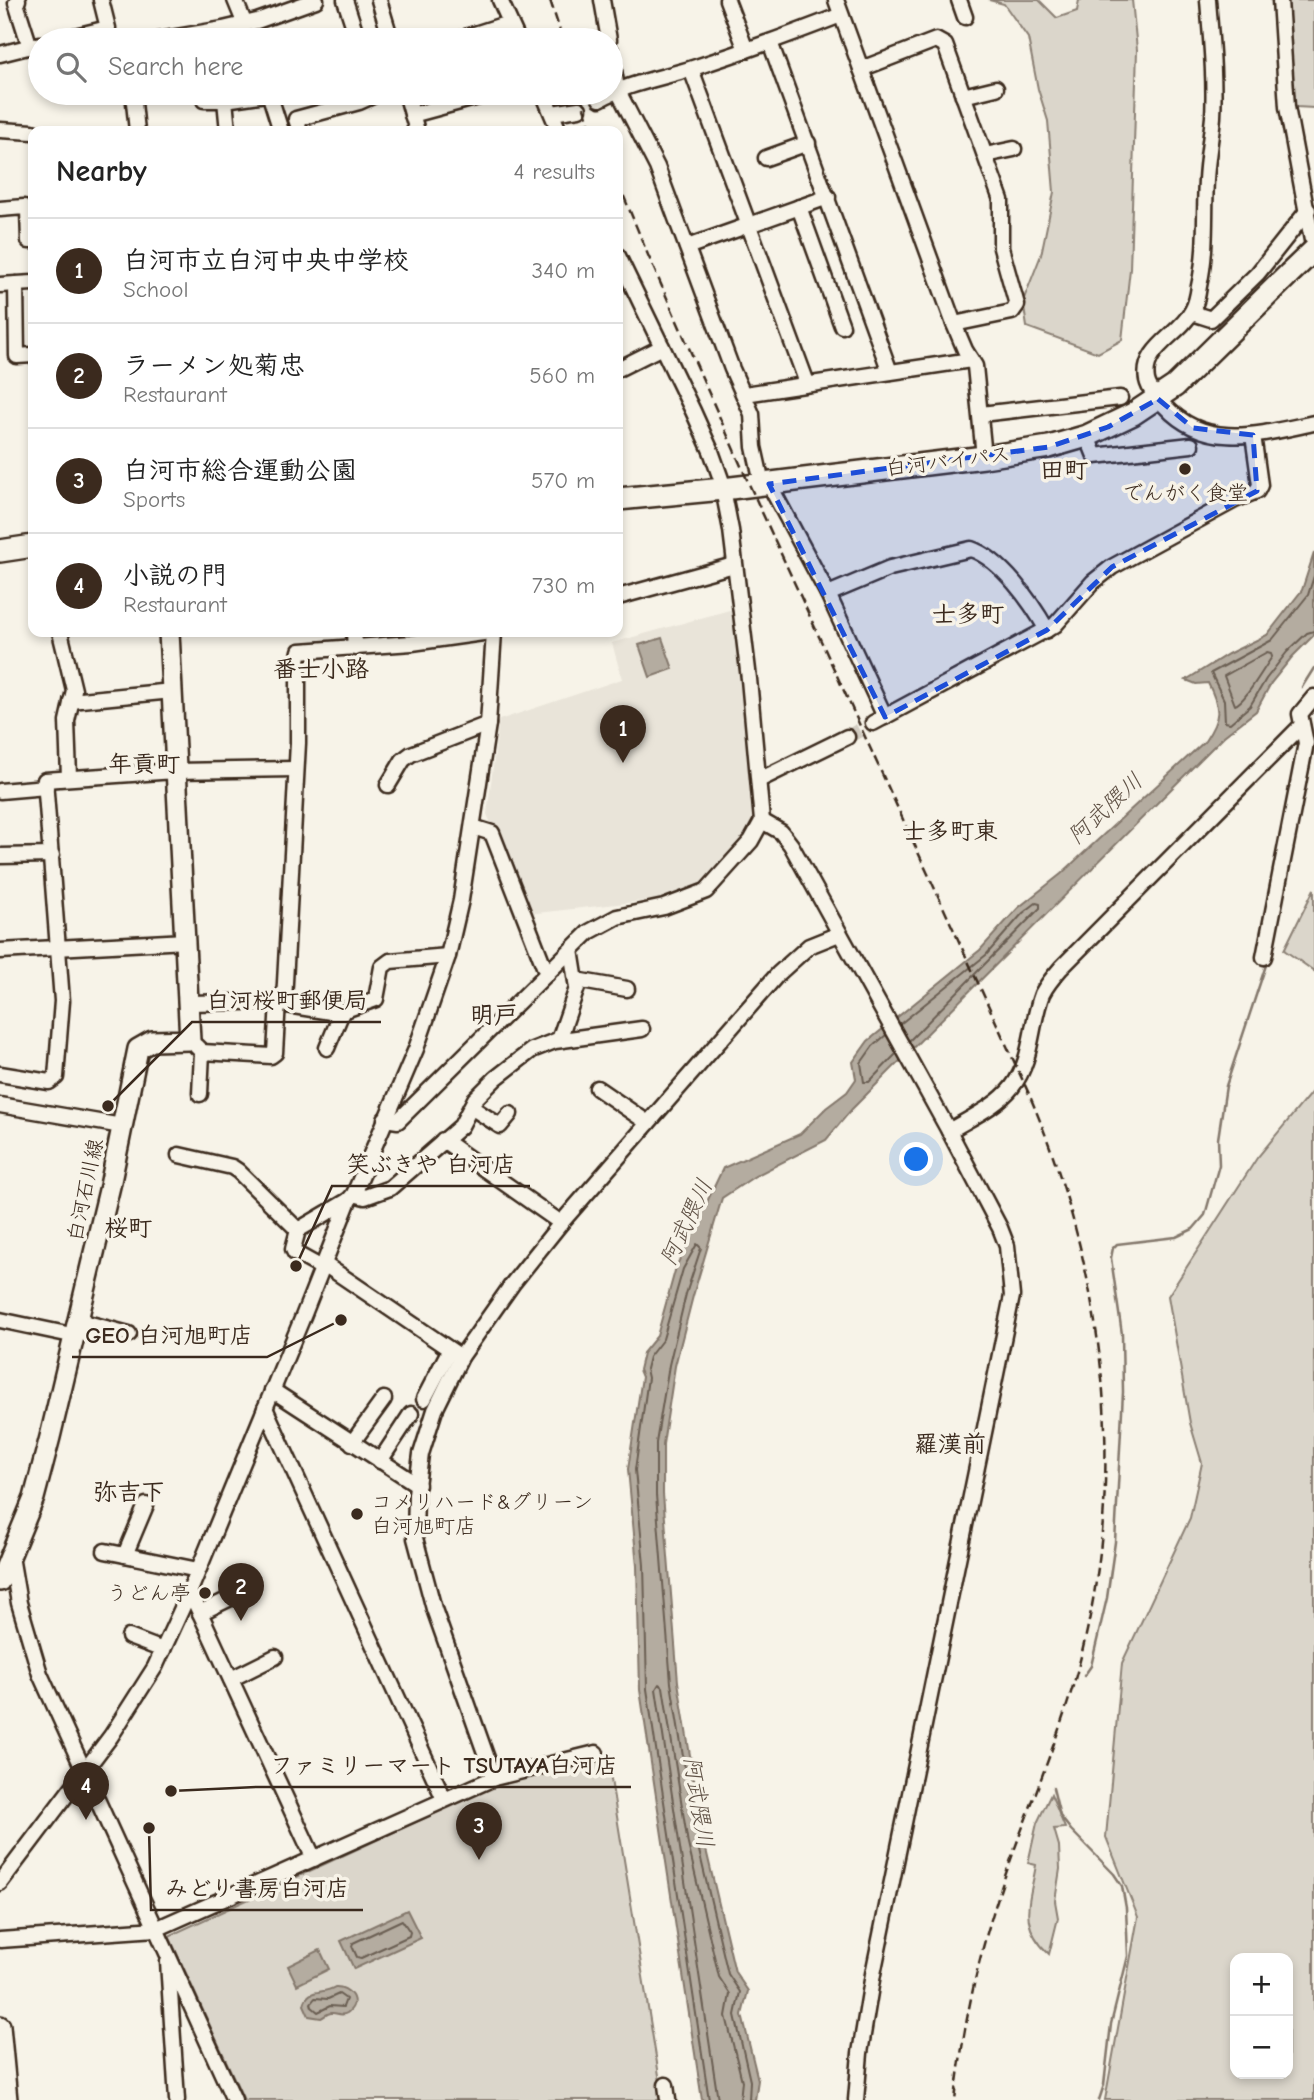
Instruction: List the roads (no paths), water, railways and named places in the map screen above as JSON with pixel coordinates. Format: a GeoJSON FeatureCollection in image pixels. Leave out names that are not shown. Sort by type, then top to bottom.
{"type":"FeatureCollection","features":[{"type":"Feature","properties":{"kind":"highway","name":"白河バイパス"},"geometry":{"type":"LineString","coordinates":[[623,499],[984,457],[1049,447],[1087,436],[1158,399],[1188,374],[1314,250]]}},
{"type":"Feature","properties":{"kind":"highway"},"geometry":{"type":"LineString","coordinates":[[0,551],[28,547]]}},
{"type":"Feature","properties":{"kind":"main road"},"geometry":{"type":"LineString","coordinates":[[169,637],[189,1003],[196,1046]]}},
{"type":"Feature","properties":{"kind":"main road","name":"白河石川線"},"geometry":{"type":"LineString","coordinates":[[0,1581],[34,1498],[78,1328],[138,1049],[152,1041],[196,1046]]}},
{"type":"Feature","properties":{"kind":"main road"},"geometry":{"type":"LineString","coordinates":[[0,2026],[7,2100]]}},
{"type":"Feature","properties":{"kind":"street"},"geometry":{"type":"LineString","coordinates":[[18,0],[16,3],[28,30]]}},
{"type":"Feature","properties":{"kind":"street"},"geometry":{"type":"LineString","coordinates":[[101,0],[108,28]]}},
{"type":"Feature","properties":{"kind":"street"},"geometry":{"type":"LineString","coordinates":[[235,0],[244,22]]}},
{"type":"Feature","properties":{"kind":"street"},"geometry":{"type":"LineString","coordinates":[[226,28],[257,21],[316,0]]}},
{"type":"Feature","properties":{"kind":"street"},"geometry":{"type":"LineString","coordinates":[[345,0],[354,28]]}},
{"type":"Feature","properties":{"kind":"street"},"geometry":{"type":"LineString","coordinates":[[379,0],[387,28]]}},
{"type":"Feature","properties":{"kind":"street"},"geometry":{"type":"LineString","coordinates":[[500,0],[512,28]]}},
{"type":"Feature","properties":{"kind":"street"},"geometry":{"type":"LineString","coordinates":[[602,0],[607,28]]}},
{"type":"Feature","properties":{"kind":"street"},"geometry":{"type":"LineString","coordinates":[[727,0],[746,50]]}},
{"type":"Feature","properties":{"kind":"street"},"geometry":{"type":"LineString","coordinates":[[836,0],[954,324],[976,373],[984,457]]}},
{"type":"Feature","properties":{"kind":"street"},"geometry":{"type":"LineString","coordinates":[[959,0],[965,17]]}},
{"type":"Feature","properties":{"kind":"street"},"geometry":{"type":"LineString","coordinates":[[1208,0],[1213,115],[1206,179],[1205,252],[1192,313],[1154,351],[1146,376],[1158,399],[1181,422],[1213,434],[1254,435],[1314,420]]}},
{"type":"Feature","properties":{"kind":"street"},"geometry":{"type":"LineString","coordinates":[[1280,0],[1287,107],[1314,250]]}},
{"type":"Feature","properties":{"kind":"street"},"geometry":{"type":"LineString","coordinates":[[623,87],[691,69],[841,15]]}},
{"type":"Feature","properties":{"kind":"street"},"geometry":{"type":"LineString","coordinates":[[493,28],[509,23]]}},
{"type":"Feature","properties":{"kind":"street"},"geometry":{"type":"LineString","coordinates":[[861,69],[936,40],[944,46],[985,155],[1001,200],[1001,248],[1017,305],[1012,312],[954,324]]}},
{"type":"Feature","properties":{"kind":"street"},"geometry":{"type":"LineString","coordinates":[[770,42],[890,372]]}},
{"type":"Feature","properties":{"kind":"street"},"geometry":{"type":"LineString","coordinates":[[0,54],[28,48]]}},
{"type":"Feature","properties":{"kind":"street"},"geometry":{"type":"LineString","coordinates":[[691,69],[807,383]]}},
{"type":"Feature","properties":{"kind":"street"},"geometry":{"type":"LineString","coordinates":[[963,96],[996,88]]}},
{"type":"Feature","properties":{"kind":"street"},"geometry":{"type":"LineString","coordinates":[[623,101],[657,167],[732,369],[745,394],[752,414],[754,447],[760,474],[828,594],[879,720],[1055,625],[1093,582],[1112,567],[1235,500],[1257,491],[1260,485],[1254,435]]}},
{"type":"Feature","properties":{"kind":"street"},"geometry":{"type":"LineString","coordinates":[[135,105],[137,126]]}},
{"type":"Feature","properties":{"kind":"street"},"geometry":{"type":"LineString","coordinates":[[225,105],[228,126]]}},
{"type":"Feature","properties":{"kind":"street"},"geometry":{"type":"LineString","coordinates":[[274,105],[280,126]]}},
{"type":"Feature","properties":{"kind":"street"},"geometry":{"type":"LineString","coordinates":[[298,126],[296,119],[348,105]]}},
{"type":"Feature","properties":{"kind":"street"},"geometry":{"type":"LineString","coordinates":[[409,105],[415,126]]}},
{"type":"Feature","properties":{"kind":"street"},"geometry":{"type":"LineString","coordinates":[[412,115],[449,105]]}},
{"type":"Feature","properties":{"kind":"street"},"geometry":{"type":"LineString","coordinates":[[548,105],[557,126]]}},
{"type":"Feature","properties":{"kind":"street"},"geometry":{"type":"LineString","coordinates":[[552,114],[579,109]]}},
{"type":"Feature","properties":{"kind":"street"},"geometry":{"type":"LineString","coordinates":[[0,130],[28,132]]}},
{"type":"Feature","properties":{"kind":"street"},"geometry":{"type":"LineString","coordinates":[[766,158],[807,143]]}},
{"type":"Feature","properties":{"kind":"street"},"geometry":{"type":"LineString","coordinates":[[985,155],[1014,149]]}},
{"type":"Feature","properties":{"kind":"street"},"geometry":{"type":"LineString","coordinates":[[687,247],[828,197]]}},
{"type":"Feature","properties":{"kind":"street"},"geometry":{"type":"LineString","coordinates":[[0,209],[24,207],[27,210],[28,226]]}},
{"type":"Feature","properties":{"kind":"street"},"geometry":{"type":"LineString","coordinates":[[799,207],[842,326]]}},
{"type":"Feature","properties":{"kind":"street"},"geometry":{"type":"LineString","coordinates":[[1192,313],[1211,319],[1258,273],[1308,211]]}},
{"type":"Feature","properties":{"kind":"street"},"geometry":{"type":"LineString","coordinates":[[384,1119],[398,1121],[589,932],[617,917],[664,907],[706,891],[751,841],[762,821],[749,679],[723,489],[711,451],[623,266]]}},
{"type":"Feature","properties":{"kind":"street"},"geometry":{"type":"LineString","coordinates":[[0,285],[28,283]]}},
{"type":"Feature","properties":{"kind":"street"},"geometry":{"type":"LineString","coordinates":[[16,284],[17,356],[28,355]]}},
{"type":"Feature","properties":{"kind":"street"},"geometry":{"type":"LineString","coordinates":[[623,367],[663,347]]}},
{"type":"Feature","properties":{"kind":"street"},"geometry":{"type":"LineString","coordinates":[[745,394],[971,360]]}},
{"type":"Feature","properties":{"kind":"street"},"geometry":{"type":"LineString","coordinates":[[981,414],[1120,398]]}},
{"type":"Feature","properties":{"kind":"street"},"geometry":{"type":"LineString","coordinates":[[1087,436],[1095,456],[1191,445]]}},
{"type":"Feature","properties":{"kind":"street"},"geometry":{"type":"LineString","coordinates":[[828,594],[890,568],[971,549],[994,563],[1032,603],[1047,630]]}},
{"type":"Feature","properties":{"kind":"street"},"geometry":{"type":"LineString","coordinates":[[623,596],[734,565]]}},
{"type":"Feature","properties":{"kind":"street"},"geometry":{"type":"LineString","coordinates":[[61,637],[74,690],[67,721],[69,778]]}},
{"type":"Feature","properties":{"kind":"street"},"geometry":{"type":"LineString","coordinates":[[354,637],[355,648]]}},
{"type":"Feature","properties":{"kind":"street"},"geometry":{"type":"LineString","coordinates":[[200,1094],[196,1046],[271,1056],[275,1053],[281,1001],[296,769],[300,651],[355,648],[449,637]]}},
{"type":"Feature","properties":{"kind":"street"},"geometry":{"type":"LineString","coordinates":[[0,1882],[135,1700],[163,1650],[189,1593],[351,1197],[416,1049],[448,956],[461,900],[488,724],[492,637]]}},
{"type":"Feature","properties":{"kind":"street"},"geometry":{"type":"LineString","coordinates":[[71,701],[172,691]]}},
{"type":"Feature","properties":{"kind":"street"},"geometry":{"type":"LineString","coordinates":[[1264,957],[1303,764],[1306,743],[1300,714],[1314,697]]}},
{"type":"Feature","properties":{"kind":"street"},"geometry":{"type":"LineString","coordinates":[[388,785],[403,760],[411,754],[488,724]]}},
{"type":"Feature","properties":{"kind":"street"},"geometry":{"type":"LineString","coordinates":[[949,1131],[998,1101],[1012,1087],[1026,1062],[1041,996],[1061,968],[1302,725]]}},
{"type":"Feature","properties":{"kind":"street"},"geometry":{"type":"LineString","coordinates":[[759,780],[847,737]]}},
{"type":"Feature","properties":{"kind":"street"},"geometry":{"type":"LineString","coordinates":[[0,1073],[49,1082],[56,1077],[61,1001],[45,780],[175,771],[296,769]]}},
{"type":"Feature","properties":{"kind":"street"},"geometry":{"type":"LineString","coordinates":[[0,791],[46,787]]}},
{"type":"Feature","properties":{"kind":"street"},"geometry":{"type":"LineString","coordinates":[[762,821],[781,832],[791,845],[949,1131],[1000,1228],[1006,1246],[1012,1296],[873,1974],[860,2053],[856,2100]]}},
{"type":"Feature","properties":{"kind":"street"},"geometry":{"type":"LineString","coordinates":[[473,827],[492,833],[547,974]]}},
{"type":"Feature","properties":{"kind":"street"},"geometry":{"type":"LineString","coordinates":[[0,856],[52,855]]}},
{"type":"Feature","properties":{"kind":"street"},"geometry":{"type":"LineString","coordinates":[[424,1398],[428,1378],[455,1354],[483,1323],[561,1223],[778,974],[809,946],[839,934]]}},
{"type":"Feature","properties":{"kind":"street"},"geometry":{"type":"LineString","coordinates":[[0,951],[186,941]]}},
{"type":"Feature","properties":{"kind":"street"},"geometry":{"type":"LineString","coordinates":[[559,1041],[574,998],[576,980],[571,950]]}},
{"type":"Feature","properties":{"kind":"street"},"geometry":{"type":"LineString","coordinates":[[189,1003],[281,1001],[287,1005],[342,1012],[376,999],[382,967],[390,961],[448,956]]}},
{"type":"Feature","properties":{"kind":"street"},"geometry":{"type":"LineString","coordinates":[[576,980],[627,989]]}},
{"type":"Feature","properties":{"kind":"street"},"geometry":{"type":"LineString","coordinates":[[327,1048],[342,1012]]}},
{"type":"Feature","properties":{"kind":"street"},"geometry":{"type":"LineString","coordinates":[[455,1354],[323,1266],[295,1253],[293,1249],[298,1230],[351,1197],[365,1197],[390,1188],[461,1126],[475,1099],[518,1058],[531,1050],[559,1041],[642,1029]]}},
{"type":"Feature","properties":{"kind":"street"},"geometry":{"type":"LineString","coordinates":[[597,1088],[648,1123]]}},
{"type":"Feature","properties":{"kind":"street"},"geometry":{"type":"LineString","coordinates":[[0,1105],[122,1126]]}},
{"type":"Feature","properties":{"kind":"street"},"geometry":{"type":"LineString","coordinates":[[471,1107],[500,1126],[510,1114]]}},
{"type":"Feature","properties":{"kind":"street"},"geometry":{"type":"LineString","coordinates":[[443,1140],[561,1223]]}},
{"type":"Feature","properties":{"kind":"street"},"geometry":{"type":"LineString","coordinates":[[179,1155],[232,1167],[298,1230]]}},
{"type":"Feature","properties":{"kind":"street"},"geometry":{"type":"LineString","coordinates":[[0,1320],[129,1334]]}},
{"type":"Feature","properties":{"kind":"street"},"geometry":{"type":"LineString","coordinates":[[455,1354],[421,1454],[415,1538],[430,1597],[494,1778]]}},
{"type":"Feature","properties":{"kind":"street"},"geometry":{"type":"LineString","coordinates":[[272,1391],[418,1485]]}},
{"type":"Feature","properties":{"kind":"street"},"geometry":{"type":"LineString","coordinates":[[352,1443],[384,1399]]}},
{"type":"Feature","properties":{"kind":"street"},"geometry":{"type":"LineString","coordinates":[[265,1408],[444,1799]]}},
{"type":"Feature","properties":{"kind":"street"},"geometry":{"type":"LineString","coordinates":[[380,1461],[411,1414]]}},
{"type":"Feature","properties":{"kind":"street"},"geometry":{"type":"LineString","coordinates":[[125,1555],[146,1505]]}},
{"type":"Feature","properties":{"kind":"street"},"geometry":{"type":"LineString","coordinates":[[105,1551],[198,1570]]}},
{"type":"Feature","properties":{"kind":"street"},"geometry":{"type":"LineString","coordinates":[[11,1555],[19,1603],[40,1674],[234,2100]]}},
{"type":"Feature","properties":{"kind":"street"},"geometry":{"type":"LineString","coordinates":[[200,1613],[245,1591]]}},
{"type":"Feature","properties":{"kind":"street"},"geometry":{"type":"LineString","coordinates":[[189,1593],[314,1860]]}},
{"type":"Feature","properties":{"kind":"street"},"geometry":{"type":"LineString","coordinates":[[129,1637],[163,1650]]}},
{"type":"Feature","properties":{"kind":"street"},"geometry":{"type":"LineString","coordinates":[[231,1679],[275,1657]]}},
{"type":"Feature","properties":{"kind":"street"},"geometry":{"type":"LineString","coordinates":[[0,1940],[156,1929],[494,1778],[596,1753]]}},
{"type":"Feature","properties":{"kind":"street"},"geometry":{"type":"LineString","coordinates":[[167,1954],[177,2100]]}},
{"type":"Feature","properties":{"kind":"water"},"geometry":{"type":"Polygon","coordinates":[[[1314,553],[1314,635],[1271,683],[1256,711],[1224,736],[852,1109],[826,1140],[755,1176],[722,1198],[675,1366],[663,1444],[663,1494],[678,1682],[704,1841],[735,1972],[748,1991],[742,2015],[758,2080],[755,2100],[702,2100],[640,1690],[637,1566],[628,1469],[643,1353],[657,1336],[676,1267],[723,1168],[800,1134],[847,1092],[856,1079],[853,1062],[868,1041],[980,950],[1018,908],[1061,874],[1205,741],[1214,725],[1217,706],[1208,683],[1196,684],[1186,680],[1228,654],[1267,635],[1302,590],[1314,553]]]}},
{"type":"Feature","properties":{"kind":"water"},"geometry":{"type":"Polygon","coordinates":[[[662,638],[673,669],[650,677],[639,645],[662,638]]]}},
{"type":"Feature","properties":{"kind":"water"},"geometry":{"type":"Polygon","coordinates":[[[407,1910],[421,1938],[354,1969],[341,1941],[407,1910]]]}},
{"type":"Feature","properties":{"kind":"water"},"geometry":{"type":"Polygon","coordinates":[[[320,1950],[329,1969],[297,1985],[288,1966],[320,1950]]]}},
{"type":"Feature","properties":{"kind":"water"},"geometry":{"type":"Polygon","coordinates":[[[335,1987],[345,1989],[352,1996],[351,2009],[342,2015],[330,2013],[321,2018],[309,2016],[304,2005],[306,1999],[312,1994],[335,1987]]]}},
{"type":"Feature","properties":{"kind":"waterway"},"geometry":{"type":"LineString","coordinates":[[1302,687],[1314,668]]}},
{"type":"Feature","properties":{"kind":"waterway"},"geometry":{"type":"LineString","coordinates":[[1303,795],[1314,747]]}},
{"type":"Feature","properties":{"kind":"waterway"},"geometry":{"type":"LineString","coordinates":[[1084,1676],[1091,1666],[1107,1598],[1115,1542],[1123,1392],[1122,1334],[1111,1258],[1113,1248],[1117,1244],[1176,1237],[1193,1229],[1205,1215],[1219,1165],[1218,1139],[1226,1086],[1267,962]]}},
{"type":"Feature","properties":{"kind":"waterway"},"geometry":{"type":"LineString","coordinates":[[1053,1788],[1060,1816],[1114,1874],[1122,1886],[1126,1908],[1128,1956],[1111,2024],[1104,2085],[1099,2100]]}},
{"type":"Feature","properties":{"kind":"tunnel"},"geometry":{"type":"LineString","coordinates":[[847,737],[873,723]]}},
{"type":"Feature","properties":{"kind":"railway"},"geometry":{"type":"LineString","coordinates":[[550,0],[559,28]]}},
{"type":"Feature","properties":{"kind":"railway"},"geometry":{"type":"LineString","coordinates":[[583,105],[590,126]]}},
{"type":"Feature","properties":{"kind":"railway"},"geometry":{"type":"LineString","coordinates":[[623,194],[749,484],[1029,1094],[1056,1164],[1077,1236],[1093,1309],[1102,1382],[1105,1457],[1102,1531],[1092,1605],[1066,1709],[1002,1884],[986,1936],[961,2053],[955,2100]]}},
{"type":"Feature","properties":{"kind":"place","name":"でんがく食堂"},"geometry":{"type":"Point","coordinates":[1185,469]}},
{"type":"Feature","properties":{"kind":"place","name":"白河市立白河中央中学校"},"geometry":{"type":"Point","coordinates":[623,763]}},
{"type":"Feature","properties":{"kind":"place","name":"白河桜町郵便局"},"geometry":{"type":"Point","coordinates":[108,1106]}},
{"type":"Feature","properties":{"kind":"place","name":"笑ぶきや 白河店"},"geometry":{"type":"Point","coordinates":[296,1266]}},
{"type":"Feature","properties":{"kind":"place","name":"GEO 白河旭町店"},"geometry":{"type":"Point","coordinates":[341,1320]}},
{"type":"Feature","properties":{"kind":"place","name":"コメリハード&グリーン 白河旭町店"},"geometry":{"type":"Point","coordinates":[357,1514]}},
{"type":"Feature","properties":{"kind":"place","name":"うどん亭"},"geometry":{"type":"Point","coordinates":[205,1593]}},
{"type":"Feature","properties":{"kind":"place","name":"ラーメン処菊忠"},"geometry":{"type":"Point","coordinates":[241,1621]}},
{"type":"Feature","properties":{"kind":"place","name":"ファミリーマート TSUTAYA白河店"},"geometry":{"type":"Point","coordinates":[171,1791]}},
{"type":"Feature","properties":{"kind":"place","name":"小説の門"},"geometry":{"type":"Point","coordinates":[86,1820]}},
{"type":"Feature","properties":{"kind":"place","name":"みどり書房白河店"},"geometry":{"type":"Point","coordinates":[149,1828]}},
{"type":"Feature","properties":{"kind":"place","name":"白河市総合運動公園"},"geometry":{"type":"Point","coordinates":[479,1860]}},
{"type":"Feature","properties":{"kind":"district","name":"田町"},"geometry":{"type":"Point","coordinates":[1064,470]}},
{"type":"Feature","properties":{"kind":"district","name":"士多町"},"geometry":{"type":"Point","coordinates":[968,614]}},
{"type":"Feature","properties":{"kind":"district","name":"番士小路"},"geometry":{"type":"Point","coordinates":[321,669]}},
{"type":"Feature","properties":{"kind":"district","name":"年貢町"},"geometry":{"type":"Point","coordinates":[144,764]}},
{"type":"Feature","properties":{"kind":"district","name":"士多町東"},"geometry":{"type":"Point","coordinates":[950,831]}},
{"type":"Feature","properties":{"kind":"district","name":"明戸"},"geometry":{"type":"Point","coordinates":[494,1015]}},
{"type":"Feature","properties":{"kind":"district","name":"桜町"},"geometry":{"type":"Point","coordinates":[128,1228]}},
{"type":"Feature","properties":{"kind":"district","name":"羅漢前"},"geometry":{"type":"Point","coordinates":[950,1444]}},
{"type":"Feature","properties":{"kind":"district","name":"弥吉下"},"geometry":{"type":"Point","coordinates":[129,1492]}},
{"type":"Feature","properties":{"kind":"water label","name":"阿武隈川"},"geometry":{"type":"Point","coordinates":[1105,808]}},
{"type":"Feature","properties":{"kind":"water label","name":"阿武隈川"},"geometry":{"type":"Point","coordinates":[686,1222]}},
{"type":"Feature","properties":{"kind":"water label","name":"阿武隈川"},"geometry":{"type":"Point","coordinates":[699,1802]}}]}
